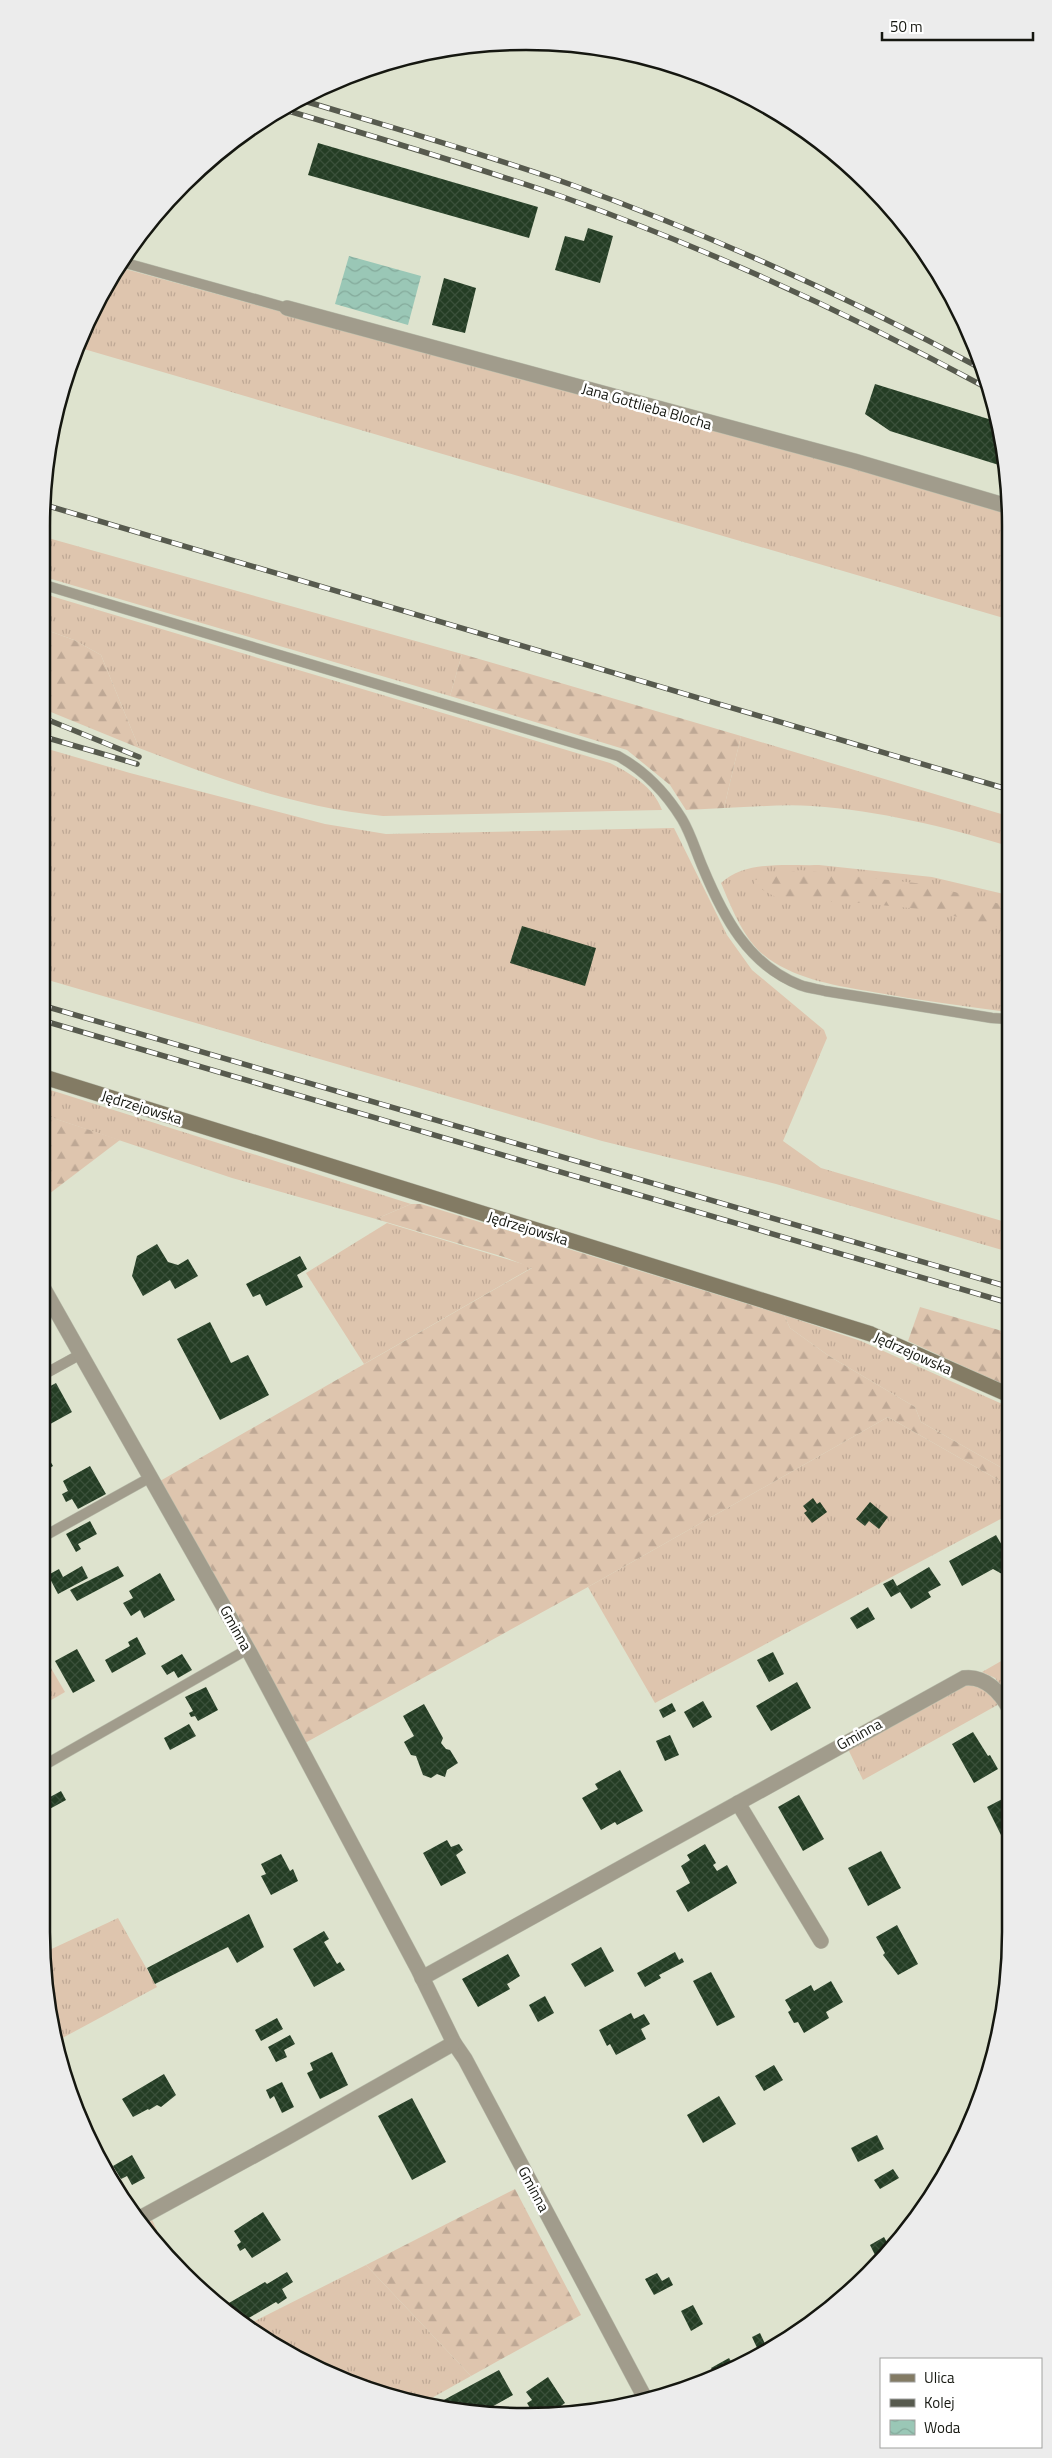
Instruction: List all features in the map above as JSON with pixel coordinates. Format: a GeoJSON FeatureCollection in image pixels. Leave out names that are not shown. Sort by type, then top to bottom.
{"type":"FeatureCollection","features":[{"type":"Feature","properties":{"kind":"street","name":"Jana Gottlieba Blocha"},"geometry":{"type":"LineString","coordinates":[[287,308],[854,461],[1001,504]]}},
{"type":"Feature","properties":{"kind":"street","name":"Jędrzejowska"},"geometry":{"type":"LineString","coordinates":[[50,1079],[871,1334],[1002,1392]]}},
{"type":"Feature","properties":{"kind":"street","name":"Gminna"},"geometry":{"type":"LineString","coordinates":[[50,1300],[248,1649],[422,1978],[454,2043],[465,2059],[643,2394]]}},
{"type":"Feature","properties":{"kind":"street","name":"Gminna"},"geometry":{"type":"LineString","coordinates":[[422,1978],[875,1725],[964,1678],[972,1677],[983,1681],[996,1690],[1002,1699]]}},
{"type":"Feature","properties":{"kind":"street"},"geometry":{"type":"LineString","coordinates":[[738,1803],[821,1940]]}},
{"type":"Feature","properties":{"kind":"street"},"geometry":{"type":"LineString","coordinates":[[144,2216],[454,2043]]}},
{"type":"Feature","properties":{"kind":"lane"},"geometry":{"type":"LineString","coordinates":[[129,264],[287,308]]}},
{"type":"Feature","properties":{"kind":"lane"},"geometry":{"type":"LineString","coordinates":[[50,587],[618,756],[638,766],[655,783],[682,819],[728,920],[742,942],[774,971],[800,985],[834,993],[1002,1019]]}},
{"type":"Feature","properties":{"kind":"lane"},"geometry":{"type":"LineString","coordinates":[[50,1371],[81,1354]]}},
{"type":"Feature","properties":{"kind":"lane"},"geometry":{"type":"LineString","coordinates":[[50,1533],[151,1478]]}},
{"type":"Feature","properties":{"kind":"lane"},"geometry":{"type":"LineString","coordinates":[[50,1762],[248,1649]]}},
{"type":"Feature","properties":{"kind":"green space"},"geometry":{"type":"Polygon","coordinates":[[[126,269],[1001,508],[1002,618],[84,349],[99,315],[126,269]]]}},
{"type":"Feature","properties":{"kind":"green space"},"geometry":{"type":"Polygon","coordinates":[[[50,539],[462,654],[450,696],[50,579],[50,539]]]}},
{"type":"Feature","properties":{"kind":"green space"},"geometry":{"type":"Polygon","coordinates":[[[50,596],[610,763],[633,776],[647,787],[662,810],[383,816],[320,806],[259,791],[139,748],[101,655],[74,640],[50,631],[50,596]]]}},
{"type":"Feature","properties":{"kind":"green space"},"geometry":{"type":"Polygon","coordinates":[[[50,631],[74,640],[101,655],[139,748],[50,712],[50,631]]]}},
{"type":"Feature","properties":{"kind":"green space"},"geometry":{"type":"Polygon","coordinates":[[[462,654],[741,736],[724,808],[686,810],[670,785],[627,750],[450,696],[462,654]]]}},
{"type":"Feature","properties":{"kind":"green space"},"geometry":{"type":"Polygon","coordinates":[[[741,736],[1002,814],[1002,844],[935,826],[838,808],[779,805],[724,808],[741,736]]]}},
{"type":"Feature","properties":{"kind":"green space"},"geometry":{"type":"Polygon","coordinates":[[[50,750],[130,773],[325,824],[386,834],[674,828],[727,935],[752,970],[824,1030],[827,1038],[783,1141],[821,1168],[1002,1221],[1002,1250],[776,1184],[602,1141],[50,981],[50,750]]]}},
{"type":"Feature","properties":{"kind":"green space"},"geometry":{"type":"Polygon","coordinates":[[[819,865],[932,877],[1002,894],[1002,1011],[907,998],[833,984],[793,972],[769,959],[760,952],[746,935],[721,883],[731,876],[755,867],[819,865]]]}},
{"type":"Feature","properties":{"kind":"green space"},"geometry":{"type":"Polygon","coordinates":[[[800,870],[924,884],[1002,904],[1002,928],[929,910],[861,903],[781,900],[754,885],[755,880],[800,870]]]}},
{"type":"Feature","properties":{"kind":"green space"},"geometry":{"type":"Polygon","coordinates":[[[50,1090],[411,1204],[376,1219],[232,1178],[50,1117],[50,1090]]]}},
{"type":"Feature","properties":{"kind":"green space"},"geometry":{"type":"Polygon","coordinates":[[[50,1117],[120,1140],[50,1193],[50,1117]]]}},
{"type":"Feature","properties":{"kind":"green space"},"geometry":{"type":"Polygon","coordinates":[[[411,1204],[421,1204],[784,1315],[790,1328],[829,1356],[915,1407],[921,1422],[1002,1468],[1002,1482],[888,1417],[588,1587],[305,1743],[160,1481],[532,1268],[504,1257],[376,1219],[411,1204]]]}},
{"type":"Feature","properties":{"kind":"green space"},"geometry":{"type":"Polygon","coordinates":[[[387,1223],[533,1267],[364,1364],[306,1273],[387,1223]]]}},
{"type":"Feature","properties":{"kind":"green space"},"geometry":{"type":"Polygon","coordinates":[[[920,1307],[1002,1331],[1002,1384],[908,1341],[920,1307]]]}},
{"type":"Feature","properties":{"kind":"green space"},"geometry":{"type":"Polygon","coordinates":[[[784,1315],[861,1341],[1002,1404],[1002,1468],[921,1422],[915,1407],[829,1356],[790,1328],[784,1315]]]}},
{"type":"Feature","properties":{"kind":"green space"},"geometry":{"type":"Polygon","coordinates":[[[888,1417],[1002,1482],[1002,1518],[655,1703],[588,1587],[888,1417]]]}},
{"type":"Feature","properties":{"kind":"green space"},"geometry":{"type":"Polygon","coordinates":[[[1002,1661],[1002,1686],[995,1678],[982,1672],[1002,1661]]]}},
{"type":"Feature","properties":{"kind":"green space"},"geometry":{"type":"Polygon","coordinates":[[[50,1666],[65,1692],[50,1701],[50,1666]]]}},
{"type":"Feature","properties":{"kind":"green space"},"geometry":{"type":"Polygon","coordinates":[[[968,1685],[986,1689],[1001,1703],[863,1780],[847,1747],[960,1686],[968,1685]]]}},
{"type":"Feature","properties":{"kind":"green space"},"geometry":{"type":"Polygon","coordinates":[[[118,1918],[157,1987],[62,2038],[54,1994],[51,1949],[118,1918]]]}},
{"type":"Feature","properties":{"kind":"green space"},"geometry":{"type":"Polygon","coordinates":[[[515,2189],[581,2315],[471,2376],[366,2265],[515,2189]]]}},
{"type":"Feature","properties":{"kind":"green space"},"geometry":{"type":"Polygon","coordinates":[[[151,2217],[159,2235],[148,2222],[146,2220],[151,2217]]]}},
{"type":"Feature","properties":{"kind":"green space"},"geometry":{"type":"Polygon","coordinates":[[[366,2265],[471,2376],[431,2398],[403,2392],[373,2383],[315,2359],[253,2322],[366,2265]]]}},
{"type":"Feature","properties":{"kind":"water"},"geometry":{"type":"Polygon","coordinates":[[[349,256],[421,276],[408,325],[335,304],[349,256]]]}},
{"type":"Feature","properties":{"kind":"building"},"geometry":{"type":"Polygon","coordinates":[[[318,143],[538,207],[529,238],[308,175],[318,143]]]}},
{"type":"Feature","properties":{"kind":"building"},"geometry":{"type":"Polygon","coordinates":[[[588,228],[613,236],[600,283],[555,270],[565,236],[584,241],[588,228]]]}},
{"type":"Feature","properties":{"kind":"building"},"geometry":{"type":"Polygon","coordinates":[[[444,278],[476,288],[465,333],[432,325],[444,278]]]}},
{"type":"Feature","properties":{"kind":"building"},"geometry":{"type":"Polygon","coordinates":[[[875,384],[990,419],[998,465],[890,431],[865,414],[875,384]]]}},
{"type":"Feature","properties":{"kind":"building"},"geometry":{"type":"Polygon","coordinates":[[[522,926],[596,948],[585,986],[510,963],[522,926]]]}},
{"type":"Feature","properties":{"kind":"building"},"geometry":{"type":"Polygon","coordinates":[[[157,1244],[168,1262],[178,1265],[188,1259],[198,1276],[175,1289],[170,1280],[143,1296],[132,1276],[137,1256],[157,1244]]]}},
{"type":"Feature","properties":{"kind":"building"},"geometry":{"type":"Polygon","coordinates":[[[300,1256],[307,1269],[297,1275],[303,1287],[266,1306],[260,1294],[253,1297],[246,1284],[300,1256]]]}},
{"type":"Feature","properties":{"kind":"building"},"geometry":{"type":"Polygon","coordinates":[[[210,1322],[231,1363],[248,1355],[269,1395],[220,1420],[177,1339],[210,1322]]]}},
{"type":"Feature","properties":{"kind":"building"},"geometry":{"type":"Polygon","coordinates":[[[56,1383],[72,1412],[50,1424],[50,1386],[56,1383]]]}},
{"type":"Feature","properties":{"kind":"building"},"geometry":{"type":"Polygon","coordinates":[[[90,1466],[106,1494],[78,1509],[72,1499],[66,1502],[62,1494],[68,1491],[63,1481],[90,1466]]]}},
{"type":"Feature","properties":{"kind":"building"},"geometry":{"type":"Polygon","coordinates":[[[813,1498],[817,1504],[820,1502],[827,1512],[812,1523],[804,1513],[807,1511],[803,1506],[813,1498]]]}},
{"type":"Feature","properties":{"kind":"building"},"geometry":{"type":"Polygon","coordinates":[[[870,1502],[888,1517],[879,1529],[869,1521],[865,1526],[856,1519],[870,1502]]]}},
{"type":"Feature","properties":{"kind":"building"},"geometry":{"type":"Polygon","coordinates":[[[90,1521],[97,1534],[78,1544],[81,1549],[76,1552],[66,1534],[90,1521]]]}},
{"type":"Feature","properties":{"kind":"building"},"geometry":{"type":"Polygon","coordinates":[[[996,1535],[1002,1545],[1002,1574],[993,1569],[962,1586],[949,1561],[996,1535]]]}},
{"type":"Feature","properties":{"kind":"building"},"geometry":{"type":"Polygon","coordinates":[[[82,1566],[88,1578],[58,1594],[50,1579],[50,1574],[59,1569],[63,1577],[82,1566]]]}},
{"type":"Feature","properties":{"kind":"building"},"geometry":{"type":"Polygon","coordinates":[[[118,1566],[124,1576],[77,1601],[70,1590],[118,1566]]]}},
{"type":"Feature","properties":{"kind":"building"},"geometry":{"type":"Polygon","coordinates":[[[929,1567],[941,1585],[928,1592],[931,1597],[911,1609],[900,1592],[891,1597],[883,1584],[893,1579],[897,1586],[929,1567]]]}},
{"type":"Feature","properties":{"kind":"building"},"geometry":{"type":"Polygon","coordinates":[[[160,1573],[175,1600],[144,1618],[140,1610],[131,1616],[123,1603],[133,1598],[129,1591],[160,1573]]]}},
{"type":"Feature","properties":{"kind":"building"},"geometry":{"type":"Polygon","coordinates":[[[868,1607],[875,1619],[857,1629],[850,1618],[868,1607]]]}},
{"type":"Feature","properties":{"kind":"building"},"geometry":{"type":"Polygon","coordinates":[[[137,1637],[146,1654],[112,1673],[105,1660],[130,1646],[128,1642],[137,1637]]]}},
{"type":"Feature","properties":{"kind":"building"},"geometry":{"type":"Polygon","coordinates":[[[77,1649],[95,1681],[73,1693],[55,1661],[77,1649]]]}},
{"type":"Feature","properties":{"kind":"building"},"geometry":{"type":"Polygon","coordinates":[[[773,1652],[784,1674],[769,1682],[757,1660],[773,1652]]]}},
{"type":"Feature","properties":{"kind":"building"},"geometry":{"type":"Polygon","coordinates":[[[182,1654],[192,1670],[178,1678],[174,1671],[167,1675],[161,1666],[182,1654]]]}},
{"type":"Feature","properties":{"kind":"building"},"geometry":{"type":"Polygon","coordinates":[[[797,1682],[811,1708],[771,1731],[756,1706],[797,1682]]]}},
{"type":"Feature","properties":{"kind":"building"},"geometry":{"type":"Polygon","coordinates":[[[206,1687],[218,1710],[198,1721],[195,1716],[191,1717],[189,1713],[193,1711],[185,1697],[206,1687]]]}},
{"type":"Feature","properties":{"kind":"building"},"geometry":{"type":"Polygon","coordinates":[[[703,1701],[712,1717],[693,1728],[684,1712],[703,1701]]]}},
{"type":"Feature","properties":{"kind":"building"},"geometry":{"type":"Polygon","coordinates":[[[672,1703],[676,1711],[663,1718],[659,1710],[672,1703]]]}},
{"type":"Feature","properties":{"kind":"building"},"geometry":{"type":"Polygon","coordinates":[[[424,1704],[443,1738],[441,1743],[446,1749],[450,1750],[458,1763],[447,1770],[445,1777],[437,1774],[431,1778],[423,1775],[416,1756],[411,1755],[404,1742],[414,1736],[403,1716],[424,1704]]]}},
{"type":"Feature","properties":{"kind":"building"},"geometry":{"type":"Polygon","coordinates":[[[189,1724],[196,1736],[170,1750],[164,1738],[189,1724]]]}},
{"type":"Feature","properties":{"kind":"building"},"geometry":{"type":"Polygon","coordinates":[[[973,1732],[998,1769],[974,1783],[952,1744],[973,1732]]]}},
{"type":"Feature","properties":{"kind":"building"},"geometry":{"type":"Polygon","coordinates":[[[670,1735],[679,1755],[665,1761],[656,1741],[670,1735]]]}},
{"type":"Feature","properties":{"kind":"building"},"geometry":{"type":"Polygon","coordinates":[[[620,1770],[643,1811],[617,1825],[615,1822],[601,1830],[582,1798],[598,1789],[595,1784],[620,1770]]]}},
{"type":"Feature","properties":{"kind":"building"},"geometry":{"type":"Polygon","coordinates":[[[61,1791],[66,1800],[50,1809],[50,1797],[61,1791]]]}},
{"type":"Feature","properties":{"kind":"building"},"geometry":{"type":"Polygon","coordinates":[[[799,1795],[824,1839],[803,1851],[778,1807],[799,1795]]]}},
{"type":"Feature","properties":{"kind":"building"},"geometry":{"type":"Polygon","coordinates":[[[1002,1799],[1002,1837],[987,1807],[1002,1799]]]}},
{"type":"Feature","properties":{"kind":"building"},"geometry":{"type":"Polygon","coordinates":[[[447,1840],[451,1847],[459,1844],[463,1850],[456,1855],[466,1873],[441,1886],[423,1853],[447,1840]]]}},
{"type":"Feature","properties":{"kind":"building"},"geometry":{"type":"Polygon","coordinates":[[[705,1844],[716,1863],[713,1865],[717,1871],[727,1865],[737,1883],[688,1912],[676,1891],[690,1883],[681,1866],[690,1860],[687,1855],[705,1844]]]}},
{"type":"Feature","properties":{"kind":"building"},"geometry":{"type":"Polygon","coordinates":[[[881,1851],[901,1888],[868,1906],[848,1868],[881,1851]]]}},
{"type":"Feature","properties":{"kind":"building"},"geometry":{"type":"Polygon","coordinates":[[[281,1854],[290,1871],[293,1869],[298,1881],[271,1895],[261,1876],[266,1874],[261,1864],[281,1854]]]}},
{"type":"Feature","properties":{"kind":"building"},"geometry":{"type":"Polygon","coordinates":[[[249,1914],[264,1947],[237,1963],[228,1947],[155,1984],[147,1968],[249,1914]]]}},
{"type":"Feature","properties":{"kind":"building"},"geometry":{"type":"Polygon","coordinates":[[[897,1925],[918,1964],[898,1975],[883,1955],[885,1953],[876,1937],[897,1925]]]}},
{"type":"Feature","properties":{"kind":"building"},"geometry":{"type":"Polygon","coordinates":[[[324,1931],[329,1939],[324,1942],[337,1964],[340,1962],[345,1970],[314,1987],[293,1949],[324,1931]]]}},
{"type":"Feature","properties":{"kind":"building"},"geometry":{"type":"Polygon","coordinates":[[[601,1947],[614,1971],[585,1987],[571,1964],[601,1947]]]}},
{"type":"Feature","properties":{"kind":"building"},"geometry":{"type":"Polygon","coordinates":[[[675,1952],[679,1960],[682,1958],[684,1962],[659,1975],[661,1978],[645,1987],[637,1973],[675,1952]]]}},
{"type":"Feature","properties":{"kind":"building"},"geometry":{"type":"Polygon","coordinates":[[[508,1954],[520,1976],[507,1984],[510,1989],[478,2007],[462,1979],[508,1954]]]}},
{"type":"Feature","properties":{"kind":"building"},"geometry":{"type":"Polygon","coordinates":[[[711,1972],[735,2017],[717,2026],[693,1981],[711,1972]]]}},
{"type":"Feature","properties":{"kind":"building"},"geometry":{"type":"Polygon","coordinates":[[[831,1981],[843,2002],[826,2012],[829,2018],[804,2033],[798,2022],[794,2023],[788,2012],[791,2010],[785,2000],[811,1985],[814,1991],[831,1981]]]}},
{"type":"Feature","properties":{"kind":"building"},"geometry":{"type":"Polygon","coordinates":[[[545,1996],[554,2013],[538,2022],[529,2005],[545,1996]]]}},
{"type":"Feature","properties":{"kind":"building"},"geometry":{"type":"Polygon","coordinates":[[[631,2013],[634,2019],[644,2014],[650,2024],[641,2029],[646,2039],[616,2055],[610,2044],[607,2046],[599,2030],[631,2013]]]}},
{"type":"Feature","properties":{"kind":"building"},"geometry":{"type":"Polygon","coordinates":[[[277,2018],[283,2029],[261,2041],[255,2030],[277,2018]]]}},
{"type":"Feature","properties":{"kind":"building"},"geometry":{"type":"Polygon","coordinates":[[[290,2035],[295,2044],[284,2050],[287,2057],[276,2062],[268,2047],[290,2035]]]}},
{"type":"Feature","properties":{"kind":"building"},"geometry":{"type":"Polygon","coordinates":[[[332,2052],[348,2085],[320,2099],[307,2073],[313,2070],[310,2063],[332,2052]]]}},
{"type":"Feature","properties":{"kind":"building"},"geometry":{"type":"Polygon","coordinates":[[[774,2065],[783,2080],[764,2091],[755,2076],[774,2065]]]}},
{"type":"Feature","properties":{"kind":"building"},"geometry":{"type":"Polygon","coordinates":[[[164,2074],[176,2095],[161,2107],[157,2105],[133,2117],[122,2099],[164,2074]]]}},
{"type":"Feature","properties":{"kind":"building"},"geometry":{"type":"Polygon","coordinates":[[[282,2082],[294,2107],[282,2113],[274,2096],[270,2099],[266,2090],[282,2082]]]}},
{"type":"Feature","properties":{"kind":"building"},"geometry":{"type":"Polygon","coordinates":[[[719,2096],[736,2124],[703,2143],[687,2115],[719,2096]]]}},
{"type":"Feature","properties":{"kind":"building"},"geometry":{"type":"Polygon","coordinates":[[[412,2098],[446,2162],[412,2180],[378,2116],[412,2098]]]}},
{"type":"Feature","properties":{"kind":"building"},"geometry":{"type":"Polygon","coordinates":[[[877,2135],[884,2149],[858,2162],[851,2148],[877,2135]]]}},
{"type":"Feature","properties":{"kind":"building"},"geometry":{"type":"Polygon","coordinates":[[[132,2155],[145,2178],[132,2185],[127,2176],[121,2179],[113,2166],[132,2155]]]}},
{"type":"Feature","properties":{"kind":"building"},"geometry":{"type":"Polygon","coordinates":[[[893,2169],[899,2178],[880,2189],[874,2180],[893,2169]]]}},
{"type":"Feature","properties":{"kind":"building"},"geometry":{"type":"Polygon","coordinates":[[[263,2212],[281,2240],[252,2258],[245,2248],[240,2251],[237,2245],[241,2242],[234,2231],[263,2212]]]}},
{"type":"Feature","properties":{"kind":"building"},"geometry":{"type":"Polygon","coordinates":[[[884,2237],[887,2242],[875,2256],[870,2245],[884,2237]]]}},
{"type":"Feature","properties":{"kind":"building"},"geometry":{"type":"Polygon","coordinates":[[[287,2272],[293,2282],[282,2289],[287,2298],[278,2304],[276,2302],[248,2318],[228,2303],[265,2282],[267,2284],[287,2272]]]}},
{"type":"Feature","properties":{"kind":"building"},"geometry":{"type":"Polygon","coordinates":[[[657,2273],[662,2281],[669,2277],[673,2285],[654,2295],[645,2279],[657,2273]]]}},
{"type":"Feature","properties":{"kind":"building"},"geometry":{"type":"Polygon","coordinates":[[[693,2305],[703,2324],[691,2331],[681,2311],[693,2305]]]}},
{"type":"Feature","properties":{"kind":"building"},"geometry":{"type":"Polygon","coordinates":[[[760,2333],[765,2343],[757,2348],[752,2337],[760,2333]]]}},
{"type":"Feature","properties":{"kind":"building"},"geometry":{"type":"Polygon","coordinates":[[[729,2358],[731,2362],[712,2370],[711,2368],[729,2358]]]}},
{"type":"Feature","properties":{"kind":"building"},"geometry":{"type":"Polygon","coordinates":[[[499,2370],[513,2395],[492,2407],[443,2401],[499,2370]]]}},
{"type":"Feature","properties":{"kind":"building"},"geometry":{"type":"Polygon","coordinates":[[[548,2377],[565,2403],[560,2407],[530,2408],[527,2403],[532,2400],[526,2392],[548,2377]]]}},
{"type":"Feature","properties":{"kind":"railway"},"geometry":{"type":"LineString","coordinates":[[309,102],[504,162],[572,185],[677,225],[882,317],[974,365]]}},
{"type":"Feature","properties":{"kind":"railway"},"geometry":{"type":"LineString","coordinates":[[292,112],[528,185],[672,238],[831,309],[980,385]]}},
{"type":"Feature","properties":{"kind":"railway"},"geometry":{"type":"LineString","coordinates":[[51,507],[1002,788]]}},
{"type":"Feature","properties":{"kind":"railway"},"geometry":{"type":"LineString","coordinates":[[50,721],[139,757]]}},
{"type":"Feature","properties":{"kind":"railway"},"geometry":{"type":"LineString","coordinates":[[50,739],[137,764]]}},
{"type":"Feature","properties":{"kind":"railway"},"geometry":{"type":"LineString","coordinates":[[50,1008],[1002,1285]]}},
{"type":"Feature","properties":{"kind":"railway"},"geometry":{"type":"LineString","coordinates":[[50,1023],[1002,1301]]}}]}
